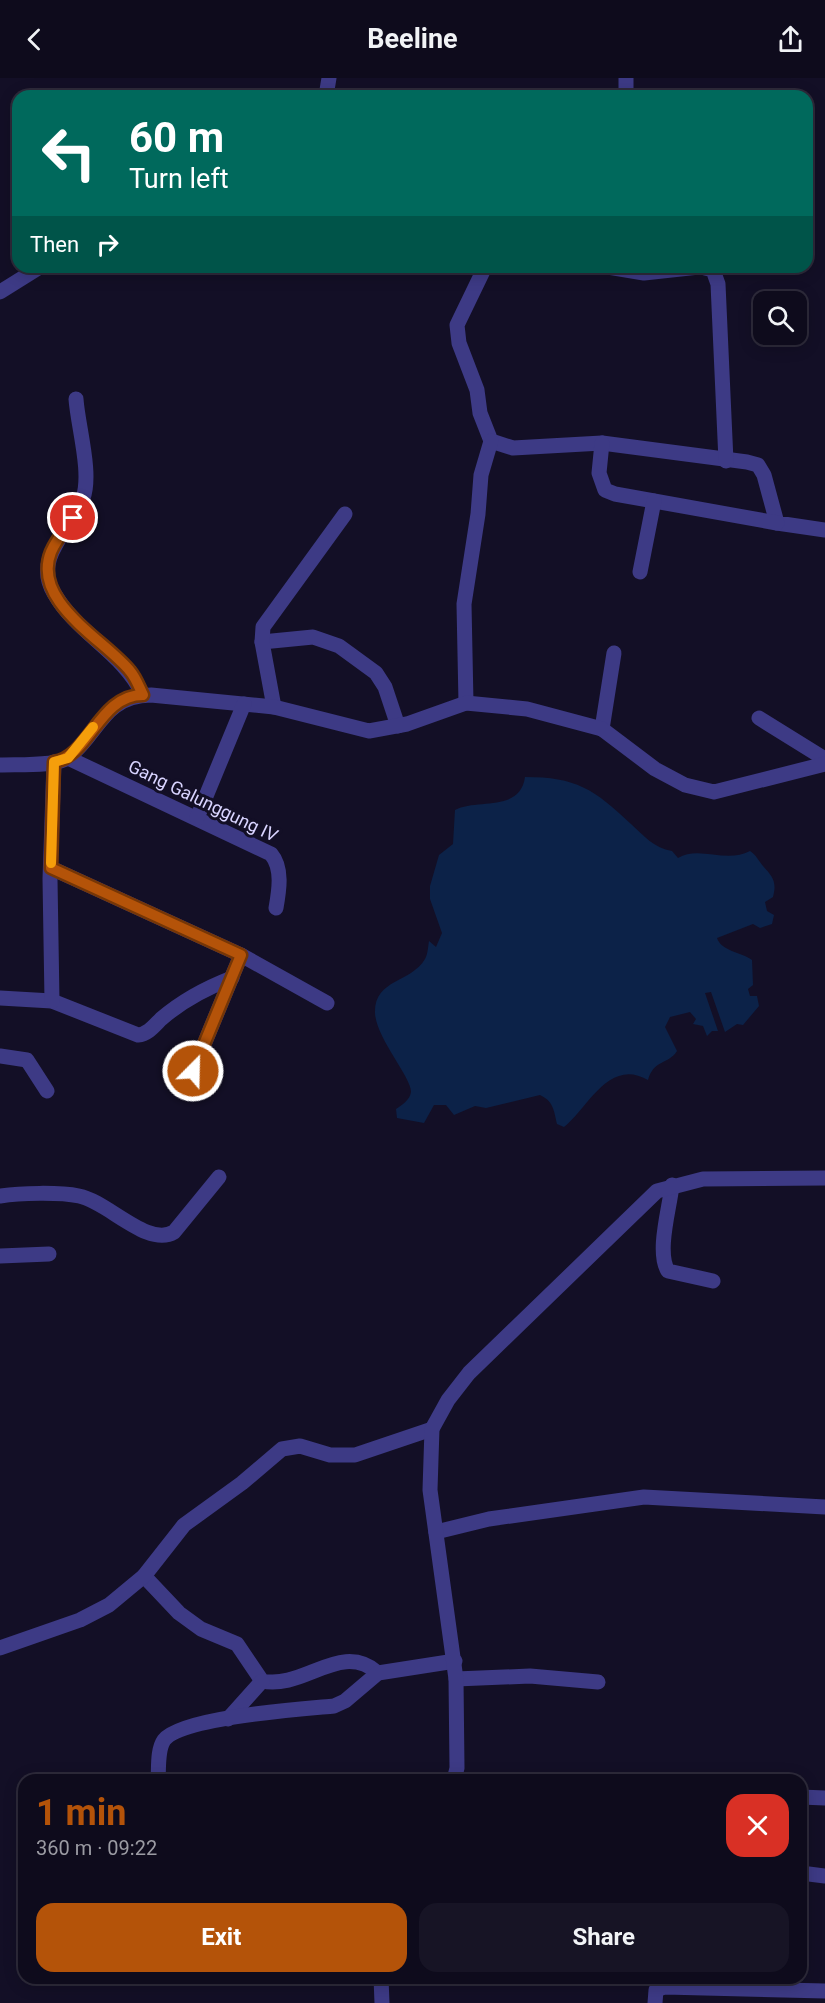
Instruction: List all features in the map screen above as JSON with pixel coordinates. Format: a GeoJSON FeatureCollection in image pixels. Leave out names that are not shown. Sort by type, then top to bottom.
{"type":"FeatureCollection","features":[{"type":"Feature","properties":{"kind":"street"},"geometry":{"type":"LineString","coordinates":[[0,292],[30,273]]}},
{"type":"Feature","properties":{"kind":"street"},"geometry":{"type":"LineString","coordinates":[[466,703],[464,604],[478,514],[481,475],[491,441],[480,413],[477,390],[459,343],[457,325],[482,273]]}},
{"type":"Feature","properties":{"kind":"street"},"geometry":{"type":"LineString","coordinates":[[714,273],[718,284],[726,461]]}},
{"type":"Feature","properties":{"kind":"street"},"geometry":{"type":"LineString","coordinates":[[76,399],[86,488],[73,518],[49,555],[48,577],[53,592],[63,605],[87,632],[129,670],[143,695]]}},
{"type":"Feature","properties":{"kind":"street"},"geometry":{"type":"LineString","coordinates":[[491,441],[513,448],[602,443],[758,465],[764,475],[777,523]]}},
{"type":"Feature","properties":{"kind":"street"},"geometry":{"type":"LineString","coordinates":[[602,443],[599,473],[605,490],[654,501],[825,530]]}},
{"type":"Feature","properties":{"kind":"street"},"geometry":{"type":"LineString","coordinates":[[640,572],[654,501]]}},
{"type":"Feature","properties":{"kind":"street"},"geometry":{"type":"LineString","coordinates":[[274,707],[262,642],[262,627],[345,514]]}},
{"type":"Feature","properties":{"kind":"street"},"geometry":{"type":"LineString","coordinates":[[262,642],[313,637],[339,646],[376,673],[385,687],[398,726]]}},
{"type":"Feature","properties":{"kind":"street"},"geometry":{"type":"LineString","coordinates":[[602,729],[614,654]]}},
{"type":"Feature","properties":{"kind":"street"},"geometry":{"type":"LineString","coordinates":[[52,1000],[51,868],[61,760],[100,719],[120,702],[143,695],[274,707],[369,730],[398,726],[466,703],[527,709],[602,729],[655,769],[685,785],[704,791],[729,790],[825,765]]}},
{"type":"Feature","properties":{"kind":"street"},"geometry":{"type":"LineString","coordinates":[[197,818],[244,704]]}},
{"type":"Feature","properties":{"kind":"street"},"geometry":{"type":"LineString","coordinates":[[759,718],[825,759]]}},
{"type":"Feature","properties":{"kind":"street"},"geometry":{"type":"LineString","coordinates":[[0,765],[61,760]]}},
{"type":"Feature","properties":{"kind":"street","name":"Gang Galunggung IV"},"geometry":{"type":"LineString","coordinates":[[61,760],[261,848],[275,859],[279,885],[276,908]]}},
{"type":"Feature","properties":{"kind":"street"},"geometry":{"type":"LineString","coordinates":[[51,868],[241,955],[327,1003]]}},
{"type":"Feature","properties":{"kind":"street"},"geometry":{"type":"LineString","coordinates":[[193,1071],[241,955]]}},
{"type":"Feature","properties":{"kind":"street"},"geometry":{"type":"LineString","coordinates":[[0,998],[52,1000],[134,1035],[143,1035],[192,996],[232,978]]}},
{"type":"Feature","properties":{"kind":"street"},"geometry":{"type":"LineString","coordinates":[[0,1056],[27,1060],[47,1091]]}},
{"type":"Feature","properties":{"kind":"street"},"geometry":{"type":"LineString","coordinates":[[0,1196],[78,1195],[97,1203],[149,1233],[164,1236],[174,1232],[219,1177]]}},
{"type":"Feature","properties":{"kind":"street"},"geometry":{"type":"LineString","coordinates":[[456,1774],[455,1661],[430,1490],[432,1429],[448,1400],[469,1373],[561,1285],[604,1239],[657,1191],[672,1185],[703,1179],[825,1178]]}},
{"type":"Feature","properties":{"kind":"street"},"geometry":{"type":"LineString","coordinates":[[672,1185],[663,1245],[664,1264],[668,1271],[713,1281]]}},
{"type":"Feature","properties":{"kind":"street"},"geometry":{"type":"LineString","coordinates":[[0,1256],[49,1254]]}},
{"type":"Feature","properties":{"kind":"street"},"geometry":{"type":"LineString","coordinates":[[0,1648],[95,1614],[144,1576],[184,1525],[242,1483],[282,1449],[300,1446],[330,1455],[355,1455],[432,1429]]}},
{"type":"Feature","properties":{"kind":"street"},"geometry":{"type":"LineString","coordinates":[[436,1532],[501,1517],[644,1497],[825,1507]]}},
{"type":"Feature","properties":{"kind":"street"},"geometry":{"type":"LineString","coordinates":[[144,1576],[179,1613],[201,1629],[237,1644],[262,1680],[278,1683],[292,1681],[334,1663],[347,1660],[360,1661],[378,1673]]}},
{"type":"Feature","properties":{"kind":"street"},"geometry":{"type":"LineString","coordinates":[[159,1774],[161,1746],[170,1735],[204,1722],[337,1705],[378,1673],[455,1661]]}},
{"type":"Feature","properties":{"kind":"street"},"geometry":{"type":"LineString","coordinates":[[456,1679],[530,1676],[598,1682]]}},
{"type":"Feature","properties":{"kind":"street"},"geometry":{"type":"LineString","coordinates":[[228,1719],[262,1680]]}},
{"type":"Feature","properties":{"kind":"street"},"geometry":{"type":"LineString","coordinates":[[807,1797],[825,1798]]}},
{"type":"Feature","properties":{"kind":"street"},"geometry":{"type":"LineString","coordinates":[[807,1874],[825,1876]]}},
{"type":"Feature","properties":{"kind":"street"},"geometry":{"type":"LineString","coordinates":[[381,1984],[382,2003]]}},
{"type":"Feature","properties":{"kind":"street"},"geometry":{"type":"LineString","coordinates":[[655,2003],[656,1990],[665,1987],[825,1991]]}},
{"type":"Feature","properties":{"kind":"water"},"geometry":{"type":"Polygon","coordinates":[[[525,777],[558,779],[583,787],[606,802],[650,841],[672,851],[678,858],[695,853],[732,856],[750,851],[773,880],[773,897],[765,902],[767,911],[774,915],[772,924],[760,928],[753,924],[717,938],[727,949],[752,960],[753,985],[748,989],[750,996],[757,996],[759,1006],[743,1025],[737,1024],[725,1032],[711,992],[705,993],[718,1031],[712,1031],[707,1036],[703,1026],[693,1024],[696,1019],[690,1012],[670,1017],[665,1027],[677,1051],[657,1065],[648,1080],[634,1075],[622,1075],[611,1080],[600,1088],[564,1127],[557,1124],[550,1103],[540,1095],[486,1108],[475,1106],[454,1115],[446,1105],[434,1105],[424,1123],[397,1118],[396,1109],[407,1100],[411,1092],[410,1086],[381,1034],[375,1013],[376,1002],[387,987],[419,967],[426,957],[429,941],[436,947],[442,933],[430,899],[430,886],[439,855],[453,844],[455,810],[506,800],[515,796],[525,777]]]}},
{"type":"Feature","properties":{"kind":"slow traffic"},"geometry":{"type":"LineString","coordinates":[[51,863],[54,762],[68,758],[93,727]]}},
{"type":"Feature","properties":{"kind":"route"},"geometry":{"type":"LineString","coordinates":[[73,518],[49,555],[48,577],[53,592],[87,632],[129,670],[143,695],[136,695],[120,702],[100,719],[68,758],[54,762],[51,868],[241,955],[193,1071]]}}]}
